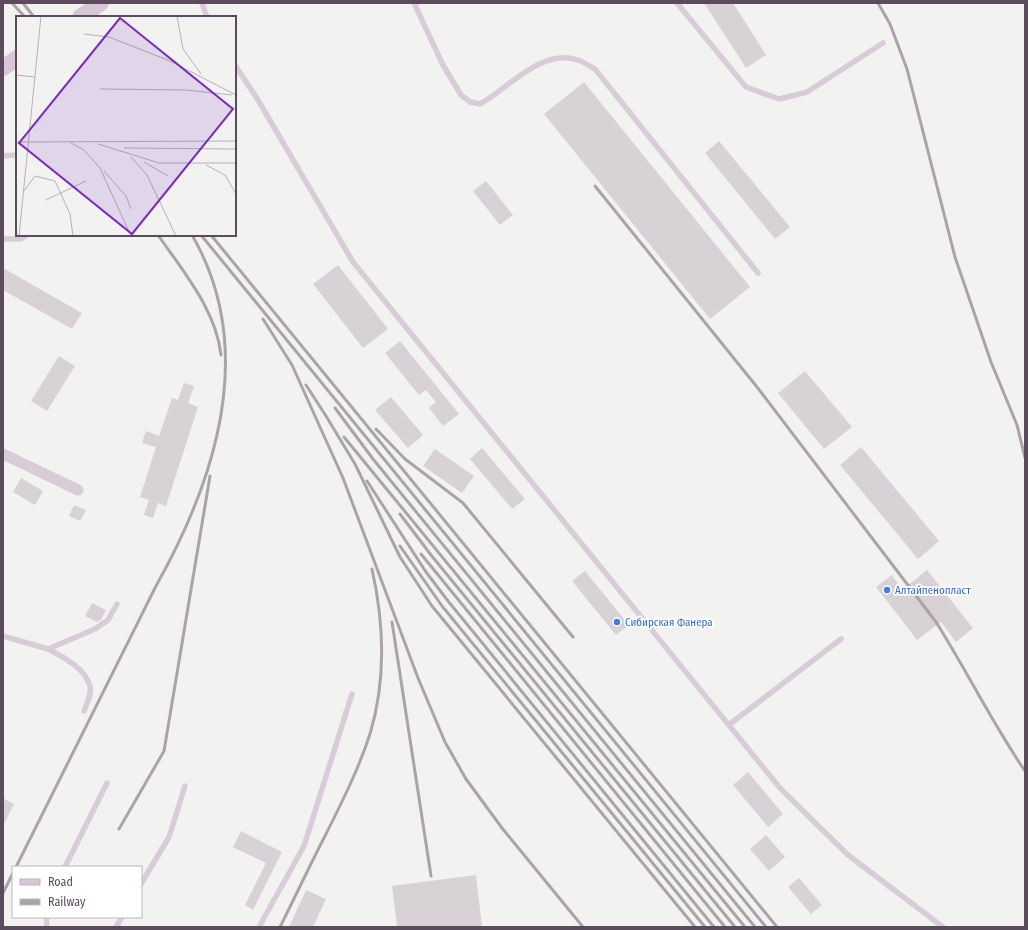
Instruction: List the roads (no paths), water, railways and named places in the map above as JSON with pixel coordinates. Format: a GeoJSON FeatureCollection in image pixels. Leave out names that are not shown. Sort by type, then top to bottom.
{"type":"FeatureCollection","features":[{"type":"Feature","properties":{"kind":"main road"},"geometry":{"type":"LineString","coordinates":[[84,14],[101,3]]}},
{"type":"Feature","properties":{"kind":"main road"},"geometry":{"type":"LineString","coordinates":[[3,68],[16,59]]}},
{"type":"Feature","properties":{"kind":"street"},"geometry":{"type":"LineString","coordinates":[[3,454],[78,490]]}},
{"type":"Feature","properties":{"kind":"lane"},"geometry":{"type":"LineString","coordinates":[[202,3],[207,16]]}},
{"type":"Feature","properties":{"kind":"lane"},"geometry":{"type":"LineString","coordinates":[[414,3],[443,65],[461,95],[470,102],[480,104],[535,66],[555,58],[577,60],[594,69],[758,273]]}},
{"type":"Feature","properties":{"kind":"lane"},"geometry":{"type":"LineString","coordinates":[[677,3],[746,87],[779,99],[807,92],[883,43]]}},
{"type":"Feature","properties":{"kind":"lane"},"geometry":{"type":"LineString","coordinates":[[236,67],[258,100],[353,262],[730,724],[780,788],[848,855],[943,927]]}},
{"type":"Feature","properties":{"kind":"lane"},"geometry":{"type":"LineString","coordinates":[[3,156],[16,155]]}},
{"type":"Feature","properties":{"kind":"lane"},"geometry":{"type":"LineString","coordinates":[[3,239],[20,239],[24,236]]}},
{"type":"Feature","properties":{"kind":"lane"},"geometry":{"type":"LineString","coordinates":[[48,649],[95,629],[108,620],[117,604]]}},
{"type":"Feature","properties":{"kind":"lane"},"geometry":{"type":"LineString","coordinates":[[3,636],[48,649],[74,665],[85,676],[90,687],[90,697],[84,711]]}},
{"type":"Feature","properties":{"kind":"lane"},"geometry":{"type":"LineString","coordinates":[[730,724],[841,639]]}},
{"type":"Feature","properties":{"kind":"lane"},"geometry":{"type":"LineString","coordinates":[[259,927],[304,846],[352,694]]}},
{"type":"Feature","properties":{"kind":"lane"},"geometry":{"type":"LineString","coordinates":[[66,866],[107,783]]}},
{"type":"Feature","properties":{"kind":"lane"},"geometry":{"type":"LineString","coordinates":[[142,882],[169,837],[185,786]]}},
{"type":"Feature","properties":{"kind":"lane"},"geometry":{"type":"LineString","coordinates":[[116,927],[121,918]]}},
{"type":"Feature","properties":{"kind":"railway"},"geometry":{"type":"LineString","coordinates":[[12,3],[24,16]]}},
{"type":"Feature","properties":{"kind":"railway"},"geometry":{"type":"LineString","coordinates":[[23,3],[33,16]]}},
{"type":"Feature","properties":{"kind":"railway"},"geometry":{"type":"LineString","coordinates":[[878,3],[890,24],[907,69],[955,257],[991,362],[1017,425],[1025,458]]}},
{"type":"Feature","properties":{"kind":"railway"},"geometry":{"type":"LineString","coordinates":[[595,186],[757,387],[936,622],[1025,771]]}},
{"type":"Feature","properties":{"kind":"railway"},"geometry":{"type":"LineString","coordinates":[[159,236],[188,277],[213,322],[221,355]]}},
{"type":"Feature","properties":{"kind":"railway"},"geometry":{"type":"LineString","coordinates":[[16,866],[177,545],[196,502],[211,458],[221,413],[225,368],[223,323],[212,278],[192,236]]}},
{"type":"Feature","properties":{"kind":"railway"},"geometry":{"type":"LineString","coordinates":[[202,236],[766,927]]}},
{"type":"Feature","properties":{"kind":"railway"},"geometry":{"type":"LineString","coordinates":[[212,236],[777,927]]}},
{"type":"Feature","properties":{"kind":"railway"},"geometry":{"type":"LineString","coordinates":[[263,319],[292,365],[343,478],[418,678],[445,742],[466,779],[502,828],[583,927]]}},
{"type":"Feature","properties":{"kind":"railway"},"geometry":{"type":"LineString","coordinates":[[306,385],[355,464],[400,557],[432,606],[695,927]]}},
{"type":"Feature","properties":{"kind":"railway"},"geometry":{"type":"LineString","coordinates":[[335,408],[373,459],[755,927]]}},
{"type":"Feature","properties":{"kind":"railway"},"geometry":{"type":"LineString","coordinates":[[376,429],[405,459],[463,503],[573,637]]}},
{"type":"Feature","properties":{"kind":"railway"},"geometry":{"type":"LineString","coordinates":[[344,437],[745,927]]}},
{"type":"Feature","properties":{"kind":"railway"},"geometry":{"type":"LineString","coordinates":[[119,829],[164,751],[210,476]]}},
{"type":"Feature","properties":{"kind":"railway"},"geometry":{"type":"LineString","coordinates":[[367,481],[426,572],[448,601],[714,927]]}},
{"type":"Feature","properties":{"kind":"railway"},"geometry":{"type":"LineString","coordinates":[[400,514],[431,555],[735,927]]}},
{"type":"Feature","properties":{"kind":"railway"},"geometry":{"type":"LineString","coordinates":[[400,546],[442,606],[705,927]]}},
{"type":"Feature","properties":{"kind":"railway"},"geometry":{"type":"LineString","coordinates":[[421,554],[725,927]]}},
{"type":"Feature","properties":{"kind":"railway"},"geometry":{"type":"LineString","coordinates":[[280,927],[339,808],[361,759],[370,734],[379,693],[382,652],[379,610],[372,569]]}},
{"type":"Feature","properties":{"kind":"railway"},"geometry":{"type":"LineString","coordinates":[[392,622],[431,876]]}},
{"type":"Feature","properties":{"kind":"railway"},"geometry":{"type":"LineString","coordinates":[[3,893],[12,875]]}},
{"type":"Feature","properties":{"kind":"place","name":"Алтайпенопласт"},"geometry":{"type":"Point","coordinates":[887,590]}},
{"type":"Feature","properties":{"kind":"place","name":"Сибирская Фанера"},"geometry":{"type":"Point","coordinates":[617,622]}}]}
